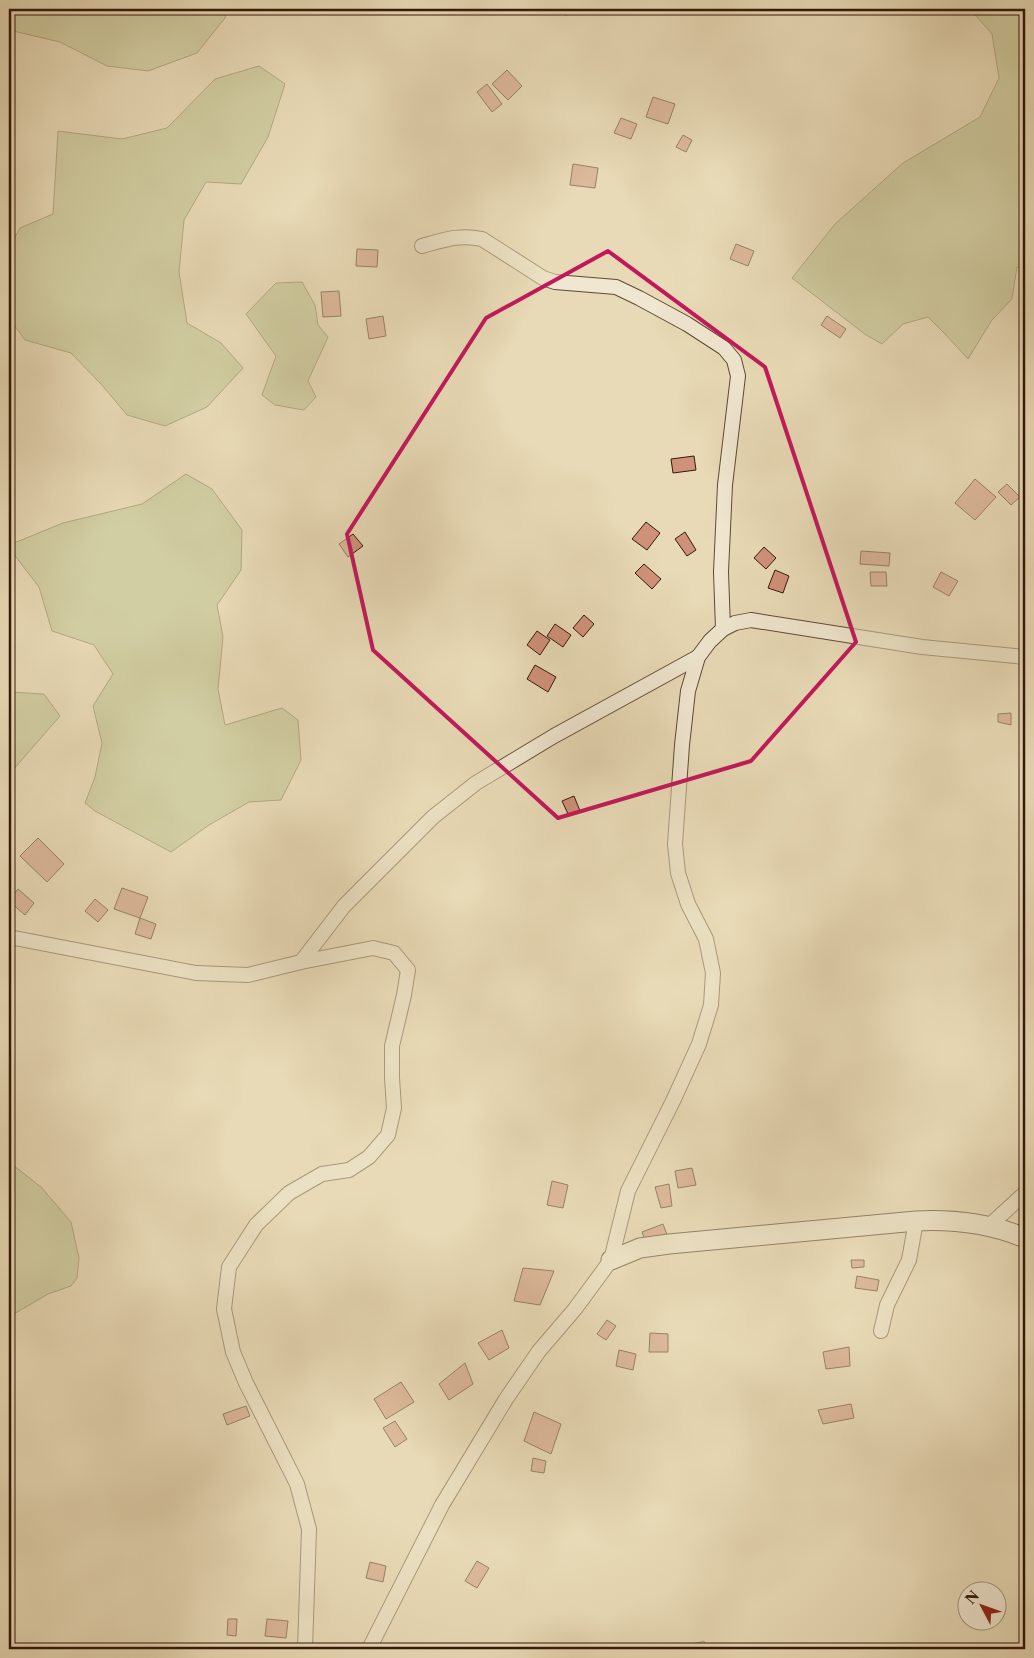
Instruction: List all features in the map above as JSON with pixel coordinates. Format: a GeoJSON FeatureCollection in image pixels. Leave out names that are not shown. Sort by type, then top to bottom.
{"type":"FeatureCollection","features":[{"type":"Feature","properties":{"kind":"street"},"geometry":{"type":"LineString","coordinates":[[422,246],[457,236],[470,236],[482,239],[542,278],[554,282],[616,287],[687,324],[724,348],[734,360],[738,376],[725,485],[722,533],[723,629]]}},
{"type":"Feature","properties":{"kind":"street"},"geometry":{"type":"LineString","coordinates":[[369,1649],[442,1505],[506,1398],[539,1351],[611,1260],[628,1191],[699,1044],[711,1004],[713,973],[706,939],[688,904],[678,874],[675,844],[688,691],[698,658],[710,641],[723,629],[735,623],[751,620],[922,647],[1025,657]]}},
{"type":"Feature","properties":{"kind":"street"},"geometry":{"type":"LineString","coordinates":[[301,962],[344,906],[434,817],[476,783],[554,736],[698,658]]}},
{"type":"Feature","properties":{"kind":"street"},"geometry":{"type":"LineString","coordinates":[[9,937],[196,973],[248,975],[301,962],[373,948],[394,952],[408,970],[392,1046],[394,1108],[388,1135],[369,1158],[349,1170],[322,1174],[289,1193],[256,1225],[229,1267],[224,1309],[234,1352],[246,1383],[297,1484],[309,1529],[304,1649]]}},
{"type":"Feature","properties":{"kind":"street"},"geometry":{"type":"LineString","coordinates":[[989,1226],[1025,1192]]}},
{"type":"Feature","properties":{"kind":"street"},"geometry":{"type":"LineString","coordinates":[[611,1260],[640,1248],[669,1244],[916,1221],[943,1220],[975,1223],[1006,1230],[1025,1238]]}},
{"type":"Feature","properties":{"kind":"street"},"geometry":{"type":"LineString","coordinates":[[881,1331],[888,1305],[910,1260],[916,1221]]}},
{"type":"Feature","properties":{"kind":"highlighted area"},"geometry":{"type":"Polygon","coordinates":[[[608,251],[765,367],[856,642],[751,761],[558,818],[373,650],[347,534],[486,318],[608,251]]]}},
{"type":"Feature","properties":{"kind":"green space"},"geometry":{"type":"Polygon","coordinates":[[[9,9],[227,9],[225,18],[197,53],[148,71],[107,66],[60,42],[9,30],[9,9]]]}},
{"type":"Feature","properties":{"kind":"green space"},"geometry":{"type":"Polygon","coordinates":[[[970,9],[1025,9],[1025,268],[1017,267],[1012,299],[992,320],[968,359],[928,317],[903,324],[882,344],[866,335],[792,278],[835,224],[903,163],[980,117],[999,78],[992,34],[970,9]]]}},
{"type":"Feature","properties":{"kind":"green space"},"geometry":{"type":"Polygon","coordinates":[[[259,66],[285,84],[268,137],[241,184],[206,182],[184,220],[179,272],[187,323],[221,343],[243,368],[207,407],[165,426],[127,415],[71,353],[25,340],[9,318],[9,248],[20,228],[53,214],[58,131],[122,139],[167,128],[215,79],[259,66]]]}},
{"type":"Feature","properties":{"kind":"green space"},"geometry":{"type":"Polygon","coordinates":[[[302,282],[315,305],[318,325],[328,337],[308,381],[316,397],[304,410],[275,405],[262,395],[276,356],[246,314],[276,283],[302,282]]]}},
{"type":"Feature","properties":{"kind":"green space"},"geometry":{"type":"Polygon","coordinates":[[[186,474],[212,489],[242,530],[241,570],[217,605],[223,637],[218,689],[225,725],[282,708],[298,720],[301,760],[281,800],[249,802],[209,825],[171,852],[95,811],[85,803],[95,777],[102,743],[93,706],[113,674],[94,645],[52,631],[39,587],[9,548],[9,545],[63,523],[142,504],[186,474]]]}},
{"type":"Feature","properties":{"kind":"green space"},"geometry":{"type":"Polygon","coordinates":[[[9,692],[44,694],[60,716],[13,770],[9,770],[9,692]]]}},
{"type":"Feature","properties":{"kind":"green space"},"geometry":{"type":"Polygon","coordinates":[[[9,1162],[41,1187],[71,1222],[79,1258],[77,1278],[71,1286],[48,1294],[9,1317],[9,1162]]]}},
{"type":"Feature","properties":{"kind":"green space"},"geometry":{"type":"Polygon","coordinates":[[[704,1641],[709,1649],[676,1649],[676,1648],[704,1641]]]}},
{"type":"Feature","properties":{"kind":"building"},"geometry":{"type":"Polygon","coordinates":[[[542,9],[568,9],[567,15],[541,12],[542,9]]]}},
{"type":"Feature","properties":{"kind":"building"},"geometry":{"type":"Polygon","coordinates":[[[507,70],[522,86],[508,100],[492,84],[507,70]]]}},
{"type":"Feature","properties":{"kind":"building"},"geometry":{"type":"Polygon","coordinates":[[[487,84],[502,104],[492,112],[477,92],[487,84]]]}},
{"type":"Feature","properties":{"kind":"building"},"geometry":{"type":"Polygon","coordinates":[[[653,97],[675,104],[668,124],[646,117],[653,97]]]}},
{"type":"Feature","properties":{"kind":"building"},"geometry":{"type":"Polygon","coordinates":[[[621,118],[637,124],[631,139],[614,133],[621,118]]]}},
{"type":"Feature","properties":{"kind":"building"},"geometry":{"type":"Polygon","coordinates":[[[683,135],[692,140],[686,152],[676,147],[683,135]]]}},
{"type":"Feature","properties":{"kind":"building"},"geometry":{"type":"Polygon","coordinates":[[[573,164],[598,168],[595,188],[570,185],[573,164]]]}},
{"type":"Feature","properties":{"kind":"building"},"geometry":{"type":"Polygon","coordinates":[[[736,244],[754,251],[748,266],[730,259],[736,244]]]}},
{"type":"Feature","properties":{"kind":"building"},"geometry":{"type":"Polygon","coordinates":[[[357,249],[378,250],[377,267],[356,266],[357,249]]]}},
{"type":"Feature","properties":{"kind":"building"},"geometry":{"type":"Polygon","coordinates":[[[339,291],[341,316],[323,317],[321,292],[339,291]]]}},
{"type":"Feature","properties":{"kind":"building"},"geometry":{"type":"Polygon","coordinates":[[[383,316],[386,336],[369,339],[366,319],[383,316]]]}},
{"type":"Feature","properties":{"kind":"building"},"geometry":{"type":"Polygon","coordinates":[[[827,316],[846,329],[840,338],[821,325],[827,316]]]}},
{"type":"Feature","properties":{"kind":"building"},"geometry":{"type":"Polygon","coordinates":[[[694,456],[696,470],[673,473],[671,459],[694,456]]]}},
{"type":"Feature","properties":{"kind":"building"},"geometry":{"type":"Polygon","coordinates":[[[975,479],[996,497],[975,520],[955,503],[975,479]]]}},
{"type":"Feature","properties":{"kind":"building"},"geometry":{"type":"Polygon","coordinates":[[[1007,484],[1020,497],[1011,505],[998,492],[1007,484]]]}},
{"type":"Feature","properties":{"kind":"building"},"geometry":{"type":"Polygon","coordinates":[[[646,522],[660,533],[647,550],[632,539],[646,522]]]}},
{"type":"Feature","properties":{"kind":"building"},"geometry":{"type":"Polygon","coordinates":[[[685,532],[696,550],[687,556],[675,539],[685,532]]]}},
{"type":"Feature","properties":{"kind":"building"},"geometry":{"type":"Polygon","coordinates":[[[353,534],[363,546],[348,557],[339,544],[353,534]]]}},
{"type":"Feature","properties":{"kind":"building"},"geometry":{"type":"Polygon","coordinates":[[[764,547],[776,558],[766,569],[754,558],[764,547]]]}},
{"type":"Feature","properties":{"kind":"building"},"geometry":{"type":"Polygon","coordinates":[[[861,551],[890,553],[889,566],[860,564],[861,551]]]}},
{"type":"Feature","properties":{"kind":"building"},"geometry":{"type":"Polygon","coordinates":[[[644,564],[661,579],[652,589],[635,573],[644,564]]]}},
{"type":"Feature","properties":{"kind":"building"},"geometry":{"type":"Polygon","coordinates":[[[775,570],[789,576],[783,593],[768,588],[775,570]]]}},
{"type":"Feature","properties":{"kind":"building"},"geometry":{"type":"Polygon","coordinates":[[[870,572],[886,572],[887,586],[871,586],[870,572]]]}},
{"type":"Feature","properties":{"kind":"building"},"geometry":{"type":"Polygon","coordinates":[[[941,572],[958,581],[949,596],[933,587],[941,572]]]}},
{"type":"Feature","properties":{"kind":"building"},"geometry":{"type":"Polygon","coordinates":[[[584,615],[594,624],[583,637],[573,628],[584,615]]]}},
{"type":"Feature","properties":{"kind":"building"},"geometry":{"type":"Polygon","coordinates":[[[555,624],[571,635],[563,647],[547,636],[555,624]]]}},
{"type":"Feature","properties":{"kind":"building"},"geometry":{"type":"Polygon","coordinates":[[[537,631],[550,640],[540,655],[527,645],[537,631]]]}},
{"type":"Feature","properties":{"kind":"building"},"geometry":{"type":"Polygon","coordinates":[[[535,665],[556,677],[548,692],[527,679],[535,665]]]}},
{"type":"Feature","properties":{"kind":"building"},"geometry":{"type":"Polygon","coordinates":[[[1011,713],[1011,725],[998,722],[998,714],[1011,713]]]}},
{"type":"Feature","properties":{"kind":"building"},"geometry":{"type":"Polygon","coordinates":[[[574,796],[580,811],[569,816],[562,801],[574,796]]]}},
{"type":"Feature","properties":{"kind":"building"},"geometry":{"type":"Polygon","coordinates":[[[38,838],[64,864],[47,882],[20,856],[38,838]]]}},
{"type":"Feature","properties":{"kind":"building"},"geometry":{"type":"Polygon","coordinates":[[[122,888],[148,897],[140,918],[114,909],[122,888]]]}},
{"type":"Feature","properties":{"kind":"building"},"geometry":{"type":"Polygon","coordinates":[[[18,889],[34,903],[25,915],[9,901],[18,889]]]}},
{"type":"Feature","properties":{"kind":"building"},"geometry":{"type":"Polygon","coordinates":[[[95,899],[108,910],[98,922],[85,911],[95,899]]]}},
{"type":"Feature","properties":{"kind":"building"},"geometry":{"type":"Polygon","coordinates":[[[140,918],[156,924],[151,939],[135,934],[140,918]]]}},
{"type":"Feature","properties":{"kind":"building"},"geometry":{"type":"Polygon","coordinates":[[[692,1168],[696,1185],[678,1188],[675,1171],[692,1168]]]}},
{"type":"Feature","properties":{"kind":"building"},"geometry":{"type":"Polygon","coordinates":[[[552,1181],[568,1185],[563,1208],[547,1205],[552,1181]]]}},
{"type":"Feature","properties":{"kind":"building"},"geometry":{"type":"Polygon","coordinates":[[[669,1184],[672,1206],[661,1208],[655,1187],[669,1184]]]}},
{"type":"Feature","properties":{"kind":"building"},"geometry":{"type":"Polygon","coordinates":[[[663,1224],[669,1240],[648,1248],[642,1232],[663,1224]]]}},
{"type":"Feature","properties":{"kind":"building"},"geometry":{"type":"Polygon","coordinates":[[[851,1260],[864,1260],[864,1267],[852,1268],[851,1260]]]}},
{"type":"Feature","properties":{"kind":"building"},"geometry":{"type":"Polygon","coordinates":[[[523,1268],[554,1271],[540,1305],[514,1301],[523,1268]]]}},
{"type":"Feature","properties":{"kind":"building"},"geometry":{"type":"Polygon","coordinates":[[[857,1276],[879,1280],[877,1291],[855,1288],[857,1276]]]}},
{"type":"Feature","properties":{"kind":"building"},"geometry":{"type":"Polygon","coordinates":[[[607,1320],[616,1326],[606,1340],[597,1334],[607,1320]]]}},
{"type":"Feature","properties":{"kind":"building"},"geometry":{"type":"Polygon","coordinates":[[[502,1330],[509,1348],[489,1360],[478,1343],[502,1330]]]}},
{"type":"Feature","properties":{"kind":"building"},"geometry":{"type":"Polygon","coordinates":[[[650,1333],[668,1334],[668,1352],[649,1352],[650,1333]]]}},
{"type":"Feature","properties":{"kind":"building"},"geometry":{"type":"Polygon","coordinates":[[[849,1347],[850,1366],[826,1369],[823,1352],[849,1347]]]}},
{"type":"Feature","properties":{"kind":"building"},"geometry":{"type":"Polygon","coordinates":[[[619,1350],[636,1354],[633,1370],[616,1366],[619,1350]]]}},
{"type":"Feature","properties":{"kind":"building"},"geometry":{"type":"Polygon","coordinates":[[[465,1363],[473,1384],[449,1400],[439,1384],[465,1363]]]}},
{"type":"Feature","properties":{"kind":"building"},"geometry":{"type":"Polygon","coordinates":[[[401,1382],[414,1402],[386,1419],[374,1399],[401,1382]]]}},
{"type":"Feature","properties":{"kind":"building"},"geometry":{"type":"Polygon","coordinates":[[[851,1404],[854,1418],[823,1424],[818,1410],[851,1404]]]}},
{"type":"Feature","properties":{"kind":"building"},"geometry":{"type":"Polygon","coordinates":[[[246,1406],[250,1416],[227,1425],[223,1414],[246,1406]]]}},
{"type":"Feature","properties":{"kind":"building"},"geometry":{"type":"Polygon","coordinates":[[[534,1412],[561,1424],[551,1454],[524,1441],[534,1412]]]}},
{"type":"Feature","properties":{"kind":"building"},"geometry":{"type":"Polygon","coordinates":[[[395,1421],[407,1439],[395,1447],[383,1428],[395,1421]]]}},
{"type":"Feature","properties":{"kind":"building"},"geometry":{"type":"Polygon","coordinates":[[[533,1458],[546,1461],[544,1473],[531,1471],[533,1458]]]}},
{"type":"Feature","properties":{"kind":"building"},"geometry":{"type":"Polygon","coordinates":[[[477,1561],[489,1568],[477,1588],[465,1581],[477,1561]]]}},
{"type":"Feature","properties":{"kind":"building"},"geometry":{"type":"Polygon","coordinates":[[[370,1562],[386,1566],[383,1582],[366,1578],[370,1562]]]}},
{"type":"Feature","properties":{"kind":"building"},"geometry":{"type":"Polygon","coordinates":[[[228,1619],[237,1619],[236,1636],[227,1635],[228,1619]]]}},
{"type":"Feature","properties":{"kind":"building"},"geometry":{"type":"Polygon","coordinates":[[[267,1619],[288,1621],[286,1638],[265,1636],[267,1619]]]}}]}
